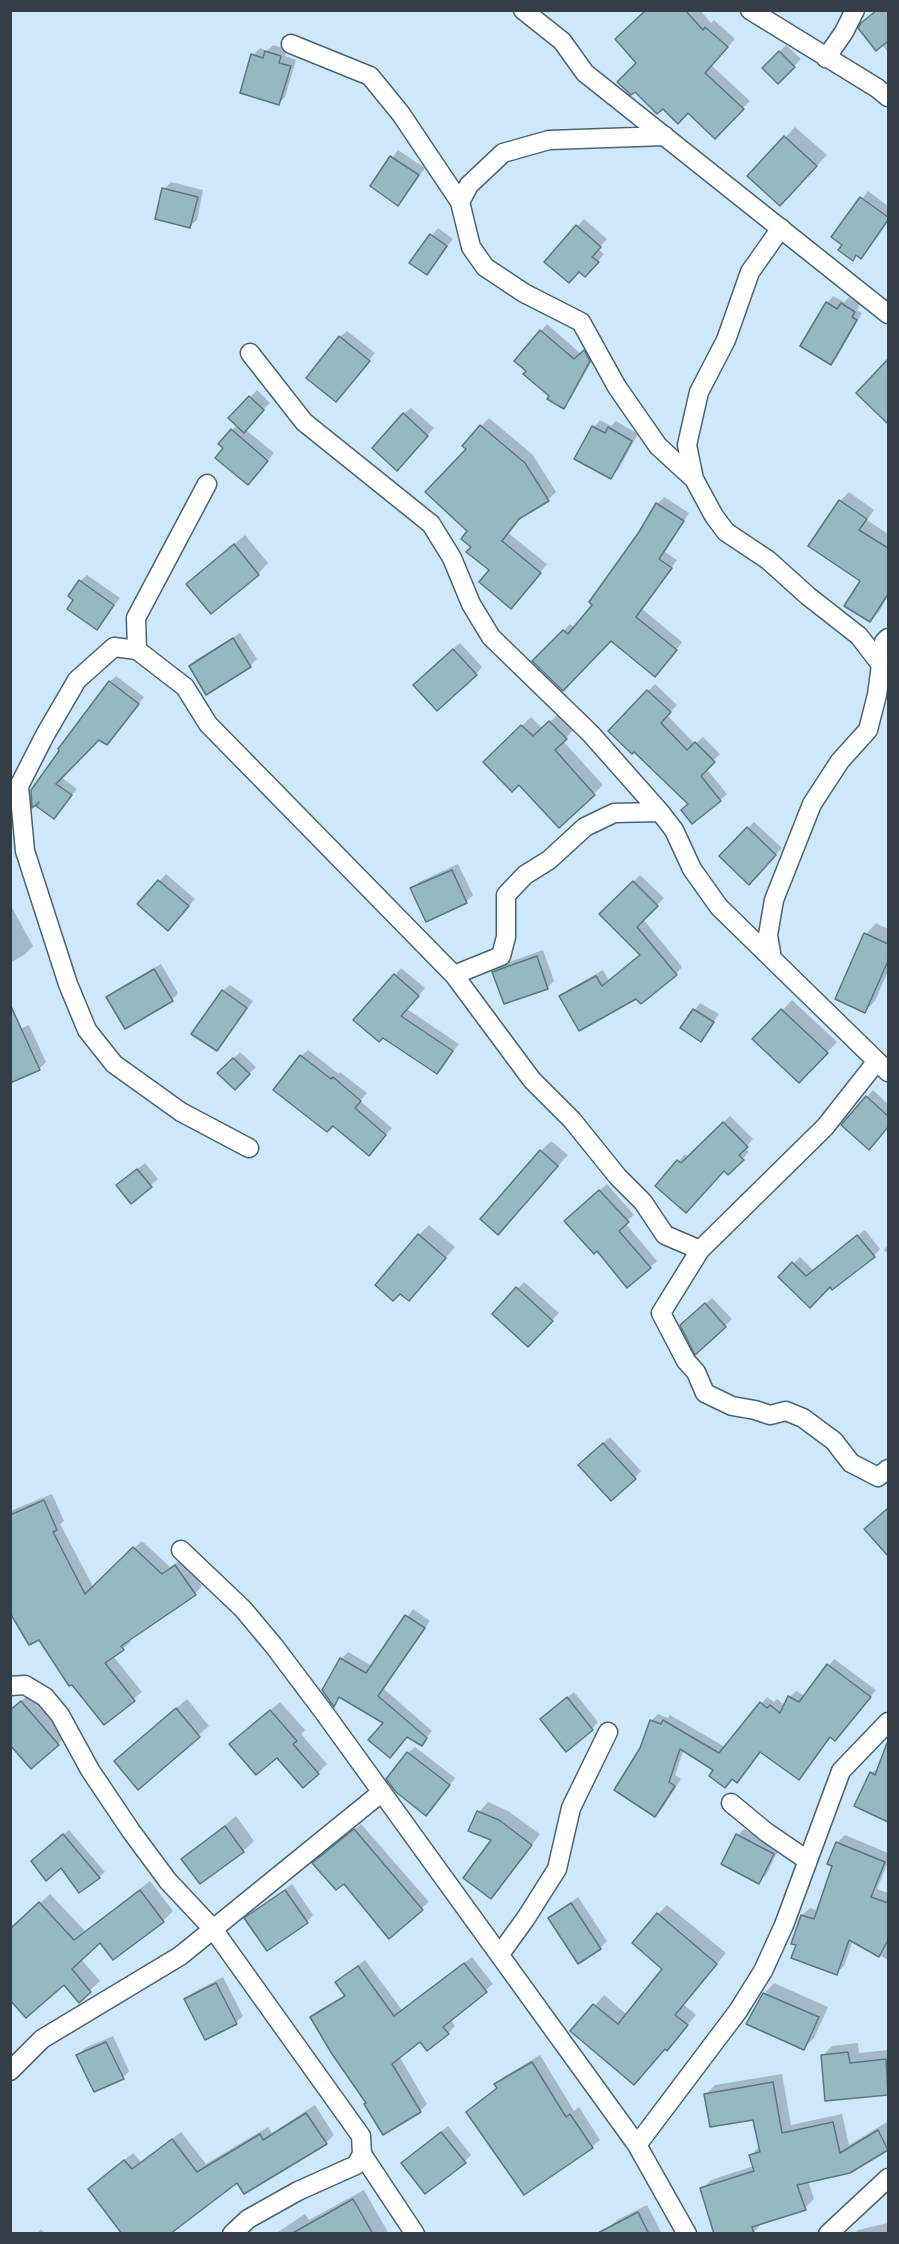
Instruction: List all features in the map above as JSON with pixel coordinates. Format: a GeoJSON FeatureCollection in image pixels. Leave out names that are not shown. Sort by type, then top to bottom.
{"type":"FeatureCollection","features":[{"type":"Feature","properties":{"kind":"street"},"geometry":{"type":"LineString","coordinates":[[523,10],[562,41],[585,73],[888,314]]}},
{"type":"Feature","properties":{"kind":"street"},"geometry":{"type":"LineString","coordinates":[[750,10],[888,97]]}},
{"type":"Feature","properties":{"kind":"street"},"geometry":{"type":"LineString","coordinates":[[826,58],[844,32],[855,10]]}},
{"type":"Feature","properties":{"kind":"street"},"geometry":{"type":"LineString","coordinates":[[291,44],[370,76],[402,114],[460,202],[471,247],[485,267],[524,293],[581,322],[617,387],[658,446],[694,479]]}},
{"type":"Feature","properties":{"kind":"street"},"geometry":{"type":"LineString","coordinates":[[460,202],[469,185],[503,153],[549,140],[665,136]]}},
{"type":"Feature","properties":{"kind":"street"},"geometry":{"type":"LineString","coordinates":[[781,228],[750,272],[726,340],[699,392],[687,445],[694,479],[714,516],[726,532],[768,560],[808,596],[860,636],[884,668]]}},
{"type":"Feature","properties":{"kind":"street"},"geometry":{"type":"LineString","coordinates":[[250,353],[304,422],[431,524],[452,558],[471,604],[491,637],[591,734],[660,812],[674,830],[692,868],[719,907],[883,1067],[700,1251],[661,1313],[681,1353],[696,1372],[705,1393],[732,1406],[770,1415],[786,1411],[802,1418],[834,1441],[851,1462],[878,1477],[888,1469]]}},
{"type":"Feature","properties":{"kind":"street"},"geometry":{"type":"LineString","coordinates":[[137,650],[136,618],[207,484]]}},
{"type":"Feature","properties":{"kind":"street"},"geometry":{"type":"LineString","coordinates":[[772,959],[768,935],[774,900],[812,804],[840,761],[868,730],[884,668],[884,642],[888,638]]}},
{"type":"Feature","properties":{"kind":"street"},"geometry":{"type":"LineString","coordinates":[[249,1148],[181,1112],[114,1064],[87,1030],[68,984],[25,851],[19,786],[77,680],[114,647],[137,650],[185,687],[208,724],[454,975],[532,1080],[572,1120],[618,1177],[643,1202],[665,1235],[700,1251]]}},
{"type":"Feature","properties":{"kind":"street"},"geometry":{"type":"LineString","coordinates":[[454,975],[501,956],[506,937],[506,895],[525,875],[549,861],[585,826],[614,813],[660,812]]}},
{"type":"Feature","properties":{"kind":"street"},"geometry":{"type":"LineString","coordinates":[[181,1550],[243,1609],[274,1646],[637,2145],[687,2234]]}},
{"type":"Feature","properties":{"kind":"street"},"geometry":{"type":"LineString","coordinates":[[10,1686],[25,1685],[45,1697],[60,1715],[90,1770],[131,1831],[168,1881],[213,1929],[362,2136],[362,2154],[356,2165],[248,2218],[232,2234]]}},
{"type":"Feature","properties":{"kind":"street"},"geometry":{"type":"LineString","coordinates":[[637,2145],[738,2011],[763,1971],[784,1925],[842,1771],[888,1722]]}},
{"type":"Feature","properties":{"kind":"street"},"geometry":{"type":"LineString","coordinates":[[500,1954],[557,1869],[571,1808],[608,1732]]}},
{"type":"Feature","properties":{"kind":"street"},"geometry":{"type":"LineString","coordinates":[[10,2070],[42,2039],[180,1956],[382,1792]]}},
{"type":"Feature","properties":{"kind":"street"},"geometry":{"type":"LineString","coordinates":[[731,1803],[766,1832],[807,1860]]}},
{"type":"Feature","properties":{"kind":"street"},"geometry":{"type":"LineString","coordinates":[[362,2154],[415,2234]]}},
{"type":"Feature","properties":{"kind":"street"},"geometry":{"type":"LineString","coordinates":[[828,2234],[888,2178]]}},
{"type":"Feature","properties":{"kind":"building"},"geometry":{"type":"Polygon","coordinates":[[[646,10],[685,10],[703,30],[705,27],[728,47],[705,73],[744,109],[715,139],[688,113],[678,124],[663,109],[657,114],[635,92],[631,95],[617,82],[636,63],[615,39],[646,10]]]}},
{"type":"Feature","properties":{"kind":"building"},"geometry":{"type":"Polygon","coordinates":[[[877,10],[888,10],[888,41],[876,51],[858,28],[877,10]]]}},
{"type":"Feature","properties":{"kind":"building"},"geometry":{"type":"Polygon","coordinates":[[[265,51],[281,56],[279,63],[291,66],[279,105],[240,93],[251,54],[263,58],[265,51]]]}},
{"type":"Feature","properties":{"kind":"building"},"geometry":{"type":"Polygon","coordinates":[[[779,51],[795,67],[778,84],[762,68],[779,51]]]}},
{"type":"Feature","properties":{"kind":"building"},"geometry":{"type":"Polygon","coordinates":[[[784,136],[817,166],[780,206],[747,176],[784,136]]]}},
{"type":"Feature","properties":{"kind":"building"},"geometry":{"type":"Polygon","coordinates":[[[390,156],[419,175],[398,206],[370,186],[390,156]]]}},
{"type":"Feature","properties":{"kind":"building"},"geometry":{"type":"Polygon","coordinates":[[[162,188],[198,197],[190,228],[155,219],[162,188]]]}},
{"type":"Feature","properties":{"kind":"building"},"geometry":{"type":"Polygon","coordinates":[[[860,197],[888,217],[888,220],[861,259],[856,255],[853,261],[838,250],[842,245],[831,237],[860,197]]]}},
{"type":"Feature","properties":{"kind":"building"},"geometry":{"type":"Polygon","coordinates":[[[576,225],[601,247],[592,257],[599,262],[585,277],[579,272],[569,283],[544,262],[576,225]]]}},
{"type":"Feature","properties":{"kind":"building"},"geometry":{"type":"Polygon","coordinates":[[[430,234],[447,246],[427,275],[409,263],[430,234]]]}},
{"type":"Feature","properties":{"kind":"building"},"geometry":{"type":"Polygon","coordinates":[[[826,302],[837,309],[841,303],[855,312],[852,317],[857,320],[831,365],[800,346],[826,302]]]}},
{"type":"Feature","properties":{"kind":"building"},"geometry":{"type":"Polygon","coordinates":[[[540,330],[574,359],[584,350],[590,361],[564,409],[547,399],[549,396],[523,374],[526,371],[514,361],[540,330]]]}},
{"type":"Feature","properties":{"kind":"building"},"geometry":{"type":"Polygon","coordinates":[[[339,336],[370,361],[336,402],[306,378],[339,336]]]}},
{"type":"Feature","properties":{"kind":"building"},"geometry":{"type":"Polygon","coordinates":[[[888,359],[888,424],[856,393],[888,359]]]}},
{"type":"Feature","properties":{"kind":"building"},"geometry":{"type":"Polygon","coordinates":[[[249,396],[264,410],[244,433],[228,418],[249,396]]]}},
{"type":"Feature","properties":{"kind":"building"},"geometry":{"type":"Polygon","coordinates":[[[403,413],[428,436],[397,471],[372,448],[403,413]]]}},
{"type":"Feature","properties":{"kind":"building"},"geometry":{"type":"Polygon","coordinates":[[[480,425],[525,463],[549,501],[519,519],[502,541],[541,573],[511,609],[479,582],[489,570],[466,552],[471,547],[461,539],[467,531],[425,492],[466,449],[462,446],[480,425]]]}},
{"type":"Feature","properties":{"kind":"building"},"geometry":{"type":"Polygon","coordinates":[[[592,426],[605,433],[608,427],[632,441],[611,479],[574,459],[592,426]]]}},
{"type":"Feature","properties":{"kind":"building"},"geometry":{"type":"Polygon","coordinates":[[[231,429],[268,461],[248,485],[215,458],[223,448],[218,444],[231,429]]]}},
{"type":"Feature","properties":{"kind":"building"},"geometry":{"type":"Polygon","coordinates":[[[839,500],[867,519],[859,530],[888,548],[888,594],[870,622],[844,606],[860,581],[808,546],[839,500]]]}},
{"type":"Feature","properties":{"kind":"building"},"geometry":{"type":"Polygon","coordinates":[[[656,503],[684,521],[659,559],[672,568],[636,617],[677,650],[655,677],[611,641],[563,691],[532,661],[563,630],[568,634],[592,605],[589,602],[639,532],[656,503]]]}},
{"type":"Feature","properties":{"kind":"building"},"geometry":{"type":"Polygon","coordinates":[[[234,544],[259,575],[211,614],[186,584],[234,544]]]}},
{"type":"Feature","properties":{"kind":"building"},"geometry":{"type":"Polygon","coordinates":[[[79,580],[114,605],[97,630],[67,609],[73,600],[68,596],[79,580]]]}},
{"type":"Feature","properties":{"kind":"building"},"geometry":{"type":"Polygon","coordinates":[[[233,638],[251,667],[206,695],[189,666],[233,638]]]}},
{"type":"Feature","properties":{"kind":"building"},"geometry":{"type":"Polygon","coordinates":[[[453,649],[477,675],[437,711],[413,685],[453,649]]]}},
{"type":"Feature","properties":{"kind":"building"},"geometry":{"type":"Polygon","coordinates":[[[109,681],[139,704],[107,745],[99,740],[56,784],[72,795],[54,819],[36,806],[39,802],[32,808],[31,790],[59,751],[58,749],[109,681]]]}},
{"type":"Feature","properties":{"kind":"building"},"geometry":{"type":"Polygon","coordinates":[[[647,690],[671,712],[661,723],[687,750],[695,742],[715,762],[701,776],[721,801],[692,824],[681,810],[688,804],[634,752],[632,754],[608,731],[647,690]]]}},
{"type":"Feature","properties":{"kind":"building"},"geometry":{"type":"Polygon","coordinates":[[[549,721],[567,739],[555,750],[595,795],[559,828],[519,785],[512,792],[483,762],[521,725],[533,736],[549,721]]]}},
{"type":"Feature","properties":{"kind":"building"},"geometry":{"type":"Polygon","coordinates":[[[747,827],[776,855],[749,885],[719,856],[747,827]]]}},
{"type":"Feature","properties":{"kind":"building"},"geometry":{"type":"Polygon","coordinates":[[[452,870],[467,903],[426,922],[410,888],[452,870]]]}},
{"type":"Feature","properties":{"kind":"building"},"geometry":{"type":"Polygon","coordinates":[[[158,880],[189,906],[168,931],[137,904],[158,880]]]}},
{"type":"Feature","properties":{"kind":"building"},"geometry":{"type":"Polygon","coordinates":[[[633,881],[658,906],[637,927],[677,975],[641,1004],[636,999],[579,1031],[559,996],[596,976],[602,986],[640,955],[599,914],[633,881]]]}},
{"type":"Feature","properties":{"kind":"building"},"geometry":{"type":"Polygon","coordinates":[[[864,933],[888,944],[888,961],[865,1013],[835,999],[864,933]]]}},
{"type":"Feature","properties":{"kind":"building"},"geometry":{"type":"Polygon","coordinates":[[[537,956],[548,989],[504,1004],[492,972],[537,956]]]}},
{"type":"Feature","properties":{"kind":"building"},"geometry":{"type":"Polygon","coordinates":[[[154,969],[173,1001],[125,1029],[106,997],[154,969]]]}},
{"type":"Feature","properties":{"kind":"building"},"geometry":{"type":"Polygon","coordinates":[[[394,974],[419,996],[401,1016],[453,1051],[437,1074],[383,1038],[379,1042],[353,1020],[394,974]]]}},
{"type":"Feature","properties":{"kind":"building"},"geometry":{"type":"Polygon","coordinates":[[[222,990],[247,1008],[217,1051],[191,1034],[222,990]]]}},
{"type":"Feature","properties":{"kind":"building"},"geometry":{"type":"Polygon","coordinates":[[[10,1004],[40,1070],[10,1083],[10,1004]]]}},
{"type":"Feature","properties":{"kind":"building"},"geometry":{"type":"Polygon","coordinates":[[[693,1009],[714,1022],[701,1042],[680,1028],[693,1009]]]}},
{"type":"Feature","properties":{"kind":"building"},"geometry":{"type":"Polygon","coordinates":[[[781,1009],[828,1053],[799,1083],[752,1039],[781,1009]]]}},
{"type":"Feature","properties":{"kind":"building"},"geometry":{"type":"Polygon","coordinates":[[[300,1055],[331,1079],[333,1077],[361,1101],[355,1108],[386,1135],[369,1156],[333,1126],[327,1132],[273,1090],[300,1055]]]}},
{"type":"Feature","properties":{"kind":"building"},"geometry":{"type":"Polygon","coordinates":[[[233,1058],[250,1074],[235,1090],[217,1073],[233,1058]]]}},
{"type":"Feature","properties":{"kind":"building"},"geometry":{"type":"Polygon","coordinates":[[[866,1096],[888,1116],[888,1127],[869,1150],[841,1125],[866,1096]]]}},
{"type":"Feature","properties":{"kind":"building"},"geometry":{"type":"Polygon","coordinates":[[[723,1122],[748,1147],[739,1155],[744,1160],[728,1175],[724,1171],[686,1213],[655,1186],[677,1160],[681,1163],[723,1122]]]}},
{"type":"Feature","properties":{"kind":"building"},"geometry":{"type":"Polygon","coordinates":[[[540,1150],[558,1166],[498,1235],[480,1219],[540,1150]]]}},
{"type":"Feature","properties":{"kind":"building"},"geometry":{"type":"Polygon","coordinates":[[[137,1169],[152,1187],[131,1204],[116,1185],[137,1169]]]}},
{"type":"Feature","properties":{"kind":"building"},"geometry":{"type":"Polygon","coordinates":[[[599,1190],[629,1222],[619,1231],[651,1268],[627,1288],[597,1251],[594,1254],[564,1221],[599,1190]]]}},
{"type":"Feature","properties":{"kind":"building"},"geometry":{"type":"Polygon","coordinates":[[[418,1234],[446,1258],[409,1301],[400,1294],[393,1301],[375,1285],[418,1234]]]}},
{"type":"Feature","properties":{"kind":"building"},"geometry":{"type":"Polygon","coordinates":[[[857,1235],[875,1257],[832,1290],[830,1287],[810,1308],[778,1277],[792,1262],[806,1276],[857,1235]]]}},
{"type":"Feature","properties":{"kind":"building"},"geometry":{"type":"Polygon","coordinates":[[[516,1287],[553,1321],[528,1347],[492,1314],[516,1287]]]}},
{"type":"Feature","properties":{"kind":"building"},"geometry":{"type":"Polygon","coordinates":[[[705,1303],[726,1327],[695,1355],[680,1325],[705,1303]]]}},
{"type":"Feature","properties":{"kind":"building"},"geometry":{"type":"Polygon","coordinates":[[[603,1443],[636,1479],[611,1501],[578,1465],[603,1443]]]}},
{"type":"Feature","properties":{"kind":"building"},"geometry":{"type":"Polygon","coordinates":[[[44,1500],[57,1530],[53,1532],[85,1594],[133,1547],[162,1574],[175,1565],[196,1595],[121,1646],[124,1650],[105,1663],[135,1701],[104,1725],[72,1685],[69,1686],[39,1640],[29,1645],[10,1613],[10,1515],[44,1500]]]}},
{"type":"Feature","properties":{"kind":"building"},"geometry":{"type":"Polygon","coordinates":[[[888,1508],[888,1556],[864,1529],[888,1508]]]}},
{"type":"Feature","properties":{"kind":"building"},"geometry":{"type":"Polygon","coordinates":[[[405,1615],[425,1628],[378,1696],[427,1738],[422,1746],[407,1737],[390,1758],[368,1740],[383,1723],[339,1697],[334,1707],[322,1690],[340,1658],[366,1673],[405,1615]]]}},
{"type":"Feature","properties":{"kind":"building"},"geometry":{"type":"Polygon","coordinates":[[[827,1664],[871,1697],[835,1741],[830,1737],[799,1780],[760,1752],[737,1783],[732,1779],[725,1788],[709,1776],[713,1770],[680,1749],[669,1782],[675,1786],[655,1817],[614,1790],[640,1748],[650,1720],[661,1724],[663,1720],[719,1753],[760,1702],[767,1708],[770,1705],[780,1713],[788,1696],[799,1702],[827,1664]]]}},
{"type":"Feature","properties":{"kind":"building"},"geometry":{"type":"Polygon","coordinates":[[[567,1697],[593,1730],[566,1752],[540,1719],[567,1697]]]}},
{"type":"Feature","properties":{"kind":"building"},"geometry":{"type":"Polygon","coordinates":[[[21,1701],[59,1745],[31,1769],[10,1745],[10,1710],[21,1701]]]}},
{"type":"Feature","properties":{"kind":"building"},"geometry":{"type":"Polygon","coordinates":[[[176,1708],[200,1737],[138,1790],[114,1761],[176,1708]]]}},
{"type":"Feature","properties":{"kind":"building"},"geometry":{"type":"Polygon","coordinates":[[[270,1710],[297,1741],[293,1744],[319,1774],[303,1788],[277,1758],[256,1775],[229,1744],[270,1710]]]}},
{"type":"Feature","properties":{"kind":"building"},"geometry":{"type":"Polygon","coordinates":[[[887,1743],[888,1822],[854,1806],[870,1772],[875,1775],[887,1743]]]}},
{"type":"Feature","properties":{"kind":"building"},"geometry":{"type":"Polygon","coordinates":[[[407,1752],[450,1785],[426,1816],[396,1792],[386,1779],[407,1752]]]}},
{"type":"Feature","properties":{"kind":"building"},"geometry":{"type":"Polygon","coordinates":[[[477,1811],[499,1820],[532,1845],[491,1899],[463,1878],[491,1840],[468,1831],[477,1811]]]}},
{"type":"Feature","properties":{"kind":"building"},"geometry":{"type":"Polygon","coordinates":[[[225,1826],[244,1852],[200,1884],[181,1859],[225,1826]]]}},
{"type":"Feature","properties":{"kind":"building"},"geometry":{"type":"Polygon","coordinates":[[[354,1829],[423,1910],[389,1939],[344,1884],[336,1890],[312,1863],[354,1829]]]}},
{"type":"Feature","properties":{"kind":"building"},"geometry":{"type":"Polygon","coordinates":[[[63,1834],[100,1878],[79,1893],[61,1868],[46,1881],[31,1861],[63,1834]]]}},
{"type":"Feature","properties":{"kind":"building"},"geometry":{"type":"Polygon","coordinates":[[[736,1834],[774,1854],[759,1884],[721,1864],[736,1834]]]}},
{"type":"Feature","properties":{"kind":"building"},"geometry":{"type":"Polygon","coordinates":[[[836,1842],[885,1862],[871,1897],[888,1903],[888,1940],[879,1957],[849,1940],[837,1975],[791,1958],[796,1945],[791,1944],[801,1915],[814,1919],[832,1866],[827,1864],[836,1842]]]}},
{"type":"Feature","properties":{"kind":"building"},"geometry":{"type":"Polygon","coordinates":[[[140,1890],[164,1922],[113,1960],[100,1943],[72,1969],[91,1992],[79,2003],[64,1985],[26,2018],[10,2000],[10,1929],[39,1902],[74,1940],[140,1890]]]}},
{"type":"Feature","properties":{"kind":"building"},"geometry":{"type":"Polygon","coordinates":[[[285,1890],[308,1923],[267,1951],[244,1918],[285,1890]]]}},
{"type":"Feature","properties":{"kind":"building"},"geometry":{"type":"Polygon","coordinates":[[[571,1903],[601,1949],[578,1964],[548,1918],[571,1903]]]}},
{"type":"Feature","properties":{"kind":"building"},"geometry":{"type":"Polygon","coordinates":[[[657,1913],[717,1964],[675,2015],[688,2025],[634,2085],[570,2031],[593,2004],[618,2024],[662,1969],[632,1943],[657,1913]]]}},
{"type":"Feature","properties":{"kind":"building"},"geometry":{"type":"Polygon","coordinates":[[[464,1963],[487,1992],[443,2027],[449,2034],[427,2051],[420,2042],[392,2064],[421,2112],[383,2135],[364,2104],[366,2103],[310,2017],[345,1996],[335,1982],[358,1966],[394,2016],[464,1963]]]}},
{"type":"Feature","properties":{"kind":"building"},"geometry":{"type":"Polygon","coordinates":[[[216,1983],[237,2024],[205,2040],[184,1999],[216,1983]]]}},
{"type":"Feature","properties":{"kind":"building"},"geometry":{"type":"Polygon","coordinates":[[[763,1993],[819,2017],[804,2050],[746,2024],[763,1993]]]}},
{"type":"Feature","properties":{"kind":"building"},"geometry":{"type":"Polygon","coordinates":[[[106,2042],[124,2079],[94,2092],[76,2055],[106,2042]]]}},
{"type":"Feature","properties":{"kind":"building"},"geometry":{"type":"Polygon","coordinates":[[[848,2052],[850,2063],[886,2059],[888,2095],[825,2101],[821,2055],[848,2052]]]}},
{"type":"Feature","properties":{"kind":"building"},"geometry":{"type":"Polygon","coordinates":[[[532,2062],[566,2117],[570,2114],[593,2148],[524,2195],[466,2112],[497,2088],[494,2084],[532,2062]]]}},
{"type":"Feature","properties":{"kind":"building"},"geometry":{"type":"Polygon","coordinates":[[[773,2082],[782,2133],[833,2122],[840,2153],[878,2130],[888,2150],[850,2173],[797,2185],[806,2210],[752,2227],[754,2234],[714,2234],[700,2188],[754,2171],[749,2155],[760,2152],[753,2120],[710,2127],[704,2094],[773,2082]]]}},
{"type":"Feature","properties":{"kind":"building"},"geometry":{"type":"Polygon","coordinates":[[[306,2113],[327,2144],[244,2194],[237,2183],[170,2234],[122,2234],[88,2189],[124,2160],[132,2169],[172,2139],[197,2172],[260,2134],[263,2140],[306,2113]]]}},
{"type":"Feature","properties":{"kind":"building"},"geometry":{"type":"Polygon","coordinates":[[[441,2132],[466,2163],[425,2194],[401,2163],[441,2132]]]}},
{"type":"Feature","properties":{"kind":"building"},"geometry":{"type":"Polygon","coordinates":[[[353,2199],[373,2234],[291,2234],[353,2199]]]}},
{"type":"Feature","properties":{"kind":"building"},"geometry":{"type":"Polygon","coordinates":[[[638,2212],[649,2234],[596,2234],[638,2212]]]}}]}
